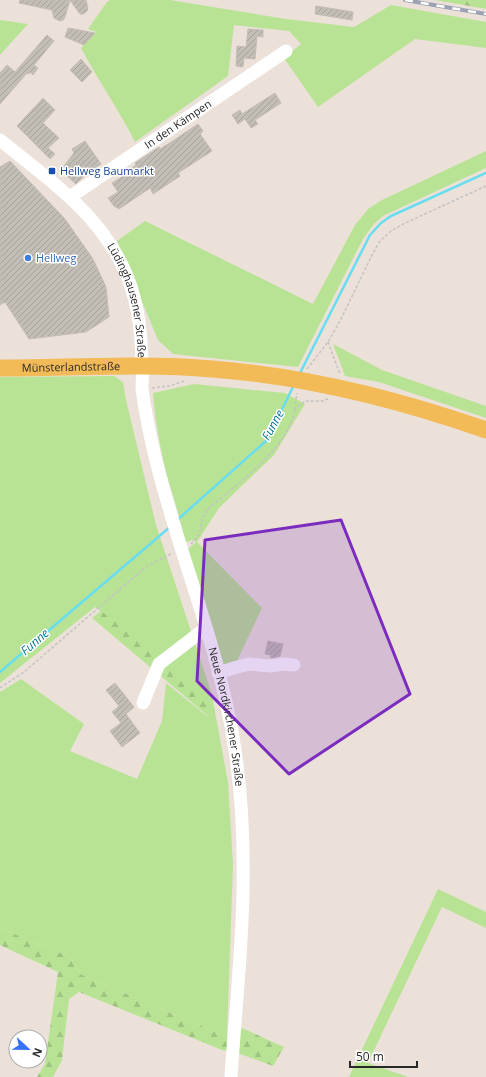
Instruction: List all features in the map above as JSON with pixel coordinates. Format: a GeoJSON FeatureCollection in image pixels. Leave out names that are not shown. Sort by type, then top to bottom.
{"type":"FeatureCollection","features":[{"type":"Feature","properties":{"kind":"main road","name":"Münsterlandstraße"},"geometry":{"type":"LineString","coordinates":[[0,368],[142,366]]}},
{"type":"Feature","properties":{"kind":"main road","name":"Lüdinghausener Straße"},"geometry":{"type":"LineString","coordinates":[[142,366],[247,372],[299,380],[338,393],[367,393],[444,415],[486,430]]}},
{"type":"Feature","properties":{"kind":"street","name":"In den Kämpen"},"geometry":{"type":"LineString","coordinates":[[70,197],[286,51]]}},
{"type":"Feature","properties":{"kind":"street","name":"Lüdinghausener Straße"},"geometry":{"type":"LineString","coordinates":[[0,140],[70,197],[90,216],[103,232],[122,264],[131,283],[137,314],[142,366]]}},
{"type":"Feature","properties":{"kind":"street","name":"Neue Nordkirchener Straße"},"geometry":{"type":"LineString","coordinates":[[142,366],[142,389],[153,447],[170,513],[206,628],[224,696],[241,794],[243,898],[231,1077]]}},
{"type":"Feature","properties":{"kind":"street"},"geometry":{"type":"LineString","coordinates":[[143,703],[159,664],[206,628]]}},
{"type":"Feature","properties":{"kind":"street"},"geometry":{"type":"LineString","coordinates":[[218,674],[249,664],[270,666],[284,664],[294,665]]}},
{"type":"Feature","properties":{"kind":"path"},"geometry":{"type":"LineString","coordinates":[[0,688],[24,672],[147,566],[192,543],[199,535],[203,518],[209,508],[273,452],[290,425],[299,380],[328,342],[342,319],[380,241],[391,231],[403,224],[486,186]]}},
{"type":"Feature","properties":{"kind":"path"},"geometry":{"type":"LineString","coordinates":[[294,410],[305,401],[327,400],[338,393],[337,364],[328,342]]}},
{"type":"Feature","properties":{"kind":"path"},"geometry":{"type":"LineString","coordinates":[[142,389],[169,386],[187,381]]}},
{"type":"Feature","properties":{"kind":"highlighted area"},"geometry":{"type":"Polygon","coordinates":[[[341,520],[410,694],[289,774],[197,681],[205,540],[341,520]]]}},
{"type":"Feature","properties":{"kind":"green space"},"geometry":{"type":"Polygon","coordinates":[[[110,0],[170,0],[286,19],[354,27],[391,5],[486,22],[486,48],[415,39],[318,107],[284,58],[301,44],[289,31],[234,25],[228,76],[135,142],[81,48],[96,32],[88,29],[110,0]]]}},
{"type":"Feature","properties":{"kind":"green space"},"geometry":{"type":"Polygon","coordinates":[[[435,0],[486,0],[486,9],[435,0]]]}},
{"type":"Feature","properties":{"kind":"green space"},"geometry":{"type":"Polygon","coordinates":[[[0,20],[28,24],[0,55],[0,20]]]}},
{"type":"Feature","properties":{"kind":"green space"},"geometry":{"type":"Polygon","coordinates":[[[486,151],[486,168],[383,216],[374,224],[363,239],[298,367],[173,354],[158,340],[117,241],[145,221],[313,304],[355,225],[368,209],[382,200],[486,151]]]}},
{"type":"Feature","properties":{"kind":"green space"},"geometry":{"type":"Polygon","coordinates":[[[333,344],[382,370],[486,406],[486,418],[379,382],[345,376],[333,344]]]}},
{"type":"Feature","properties":{"kind":"green space"},"geometry":{"type":"Polygon","coordinates":[[[114,376],[123,382],[156,525],[212,695],[95,607],[0,683],[0,377],[114,376]]]}},
{"type":"Feature","properties":{"kind":"green space"},"geometry":{"type":"Polygon","coordinates":[[[194,384],[285,393],[305,404],[274,455],[219,508],[197,542],[262,608],[236,663],[221,668],[187,550],[196,542],[192,540],[184,543],[179,516],[168,481],[158,433],[153,393],[194,384]]]}},
{"type":"Feature","properties":{"kind":"green space"},"geometry":{"type":"Polygon","coordinates":[[[101,611],[212,695],[215,712],[208,716],[92,618],[101,611]]]}},
{"type":"Feature","properties":{"kind":"green space"},"geometry":{"type":"Polygon","coordinates":[[[21,679],[84,724],[70,751],[137,779],[162,721],[166,683],[207,716],[215,712],[228,782],[233,864],[227,1037],[80,974],[70,957],[0,928],[0,692],[21,679]]]}},
{"type":"Feature","properties":{"kind":"green space"},"geometry":{"type":"Polygon","coordinates":[[[438,889],[486,912],[486,928],[442,907],[368,1063],[408,1077],[349,1077],[438,889]]]}},
{"type":"Feature","properties":{"kind":"green space"},"geometry":{"type":"Polygon","coordinates":[[[0,928],[70,957],[80,974],[227,1037],[242,1028],[284,1047],[273,1066],[240,1054],[222,1050],[79,992],[69,999],[62,1060],[53,1077],[37,1077],[42,1069],[48,1069],[48,1043],[58,972],[0,945],[0,928]]]}},
{"type":"Feature","properties":{"kind":"building"},"geometry":{"type":"Polygon","coordinates":[[[20,0],[70,0],[65,17],[60,21],[54,18],[52,10],[19,3],[20,0]]]}},
{"type":"Feature","properties":{"kind":"building"},"geometry":{"type":"Polygon","coordinates":[[[70,0],[86,0],[88,8],[87,11],[80,14],[70,0]]]}},
{"type":"Feature","properties":{"kind":"building"},"geometry":{"type":"Polygon","coordinates":[[[316,6],[353,12],[352,20],[315,14],[316,6]]]}},
{"type":"Feature","properties":{"kind":"building"},"geometry":{"type":"Polygon","coordinates":[[[68,28],[95,33],[84,45],[65,37],[68,28]]]}},
{"type":"Feature","properties":{"kind":"building"},"geometry":{"type":"Polygon","coordinates":[[[248,29],[263,30],[263,37],[257,36],[255,59],[244,58],[243,67],[236,66],[237,46],[246,47],[248,29]]]}},
{"type":"Feature","properties":{"kind":"building"},"geometry":{"type":"Polygon","coordinates":[[[47,35],[54,41],[34,65],[38,68],[33,75],[30,72],[29,74],[27,73],[0,104],[0,73],[7,65],[15,72],[47,35]]]}},
{"type":"Feature","properties":{"kind":"building"},"geometry":{"type":"Polygon","coordinates":[[[81,59],[92,72],[82,82],[70,70],[81,59]]]}},
{"type":"Feature","properties":{"kind":"building"},"geometry":{"type":"Polygon","coordinates":[[[275,93],[281,103],[255,120],[258,124],[251,128],[245,119],[238,124],[232,115],[240,110],[242,114],[275,93]]]}},
{"type":"Feature","properties":{"kind":"building"},"geometry":{"type":"Polygon","coordinates":[[[43,98],[55,110],[43,123],[59,138],[48,148],[55,154],[50,159],[17,126],[43,98]]]}},
{"type":"Feature","properties":{"kind":"building"},"geometry":{"type":"Polygon","coordinates":[[[198,124],[203,131],[200,134],[212,151],[178,173],[180,176],[153,194],[150,188],[119,209],[114,206],[108,198],[118,192],[112,183],[129,172],[128,171],[136,165],[135,163],[159,147],[160,149],[198,124]]]}},
{"type":"Feature","properties":{"kind":"building"},"geometry":{"type":"Polygon","coordinates":[[[85,141],[101,164],[84,176],[76,184],[67,176],[70,173],[63,167],[74,153],[72,149],[85,141]]]}},
{"type":"Feature","properties":{"kind":"building","name":"Hellweg"},"geometry":{"type":"Polygon","coordinates":[[[10,161],[65,219],[93,259],[106,287],[109,317],[86,332],[29,339],[5,302],[0,305],[0,167],[10,161]]]}},
{"type":"Feature","properties":{"kind":"building"},"geometry":{"type":"Polygon","coordinates":[[[268,641],[283,644],[280,656],[272,658],[270,657],[271,655],[265,654],[268,641]]]}},
{"type":"Feature","properties":{"kind":"building"},"geometry":{"type":"Polygon","coordinates":[[[115,683],[134,707],[126,714],[140,733],[122,747],[110,731],[121,723],[112,712],[119,706],[106,690],[115,683]]]}},
{"type":"Feature","properties":{"kind":"waterway","name":"Funne"},"geometry":{"type":"LineString","coordinates":[[299,375],[370,235],[381,223],[391,216],[486,173]]}},
{"type":"Feature","properties":{"kind":"waterway","name":"Funne"},"geometry":{"type":"LineString","coordinates":[[176,521],[266,441],[294,385]]}},
{"type":"Feature","properties":{"kind":"waterway","name":"Funne"},"geometry":{"type":"LineString","coordinates":[[0,672],[170,527]]}},
{"type":"Feature","properties":{"kind":"railway"},"geometry":{"type":"LineString","coordinates":[[405,0],[486,14]]}},
{"type":"Feature","properties":{"kind":"place","name":"Hellweg Baumarkt"},"geometry":{"type":"Point","coordinates":[52,171]}},
{"type":"Feature","properties":{"kind":"place","name":"Hellweg"},"geometry":{"type":"Point","coordinates":[28,258]}}]}
